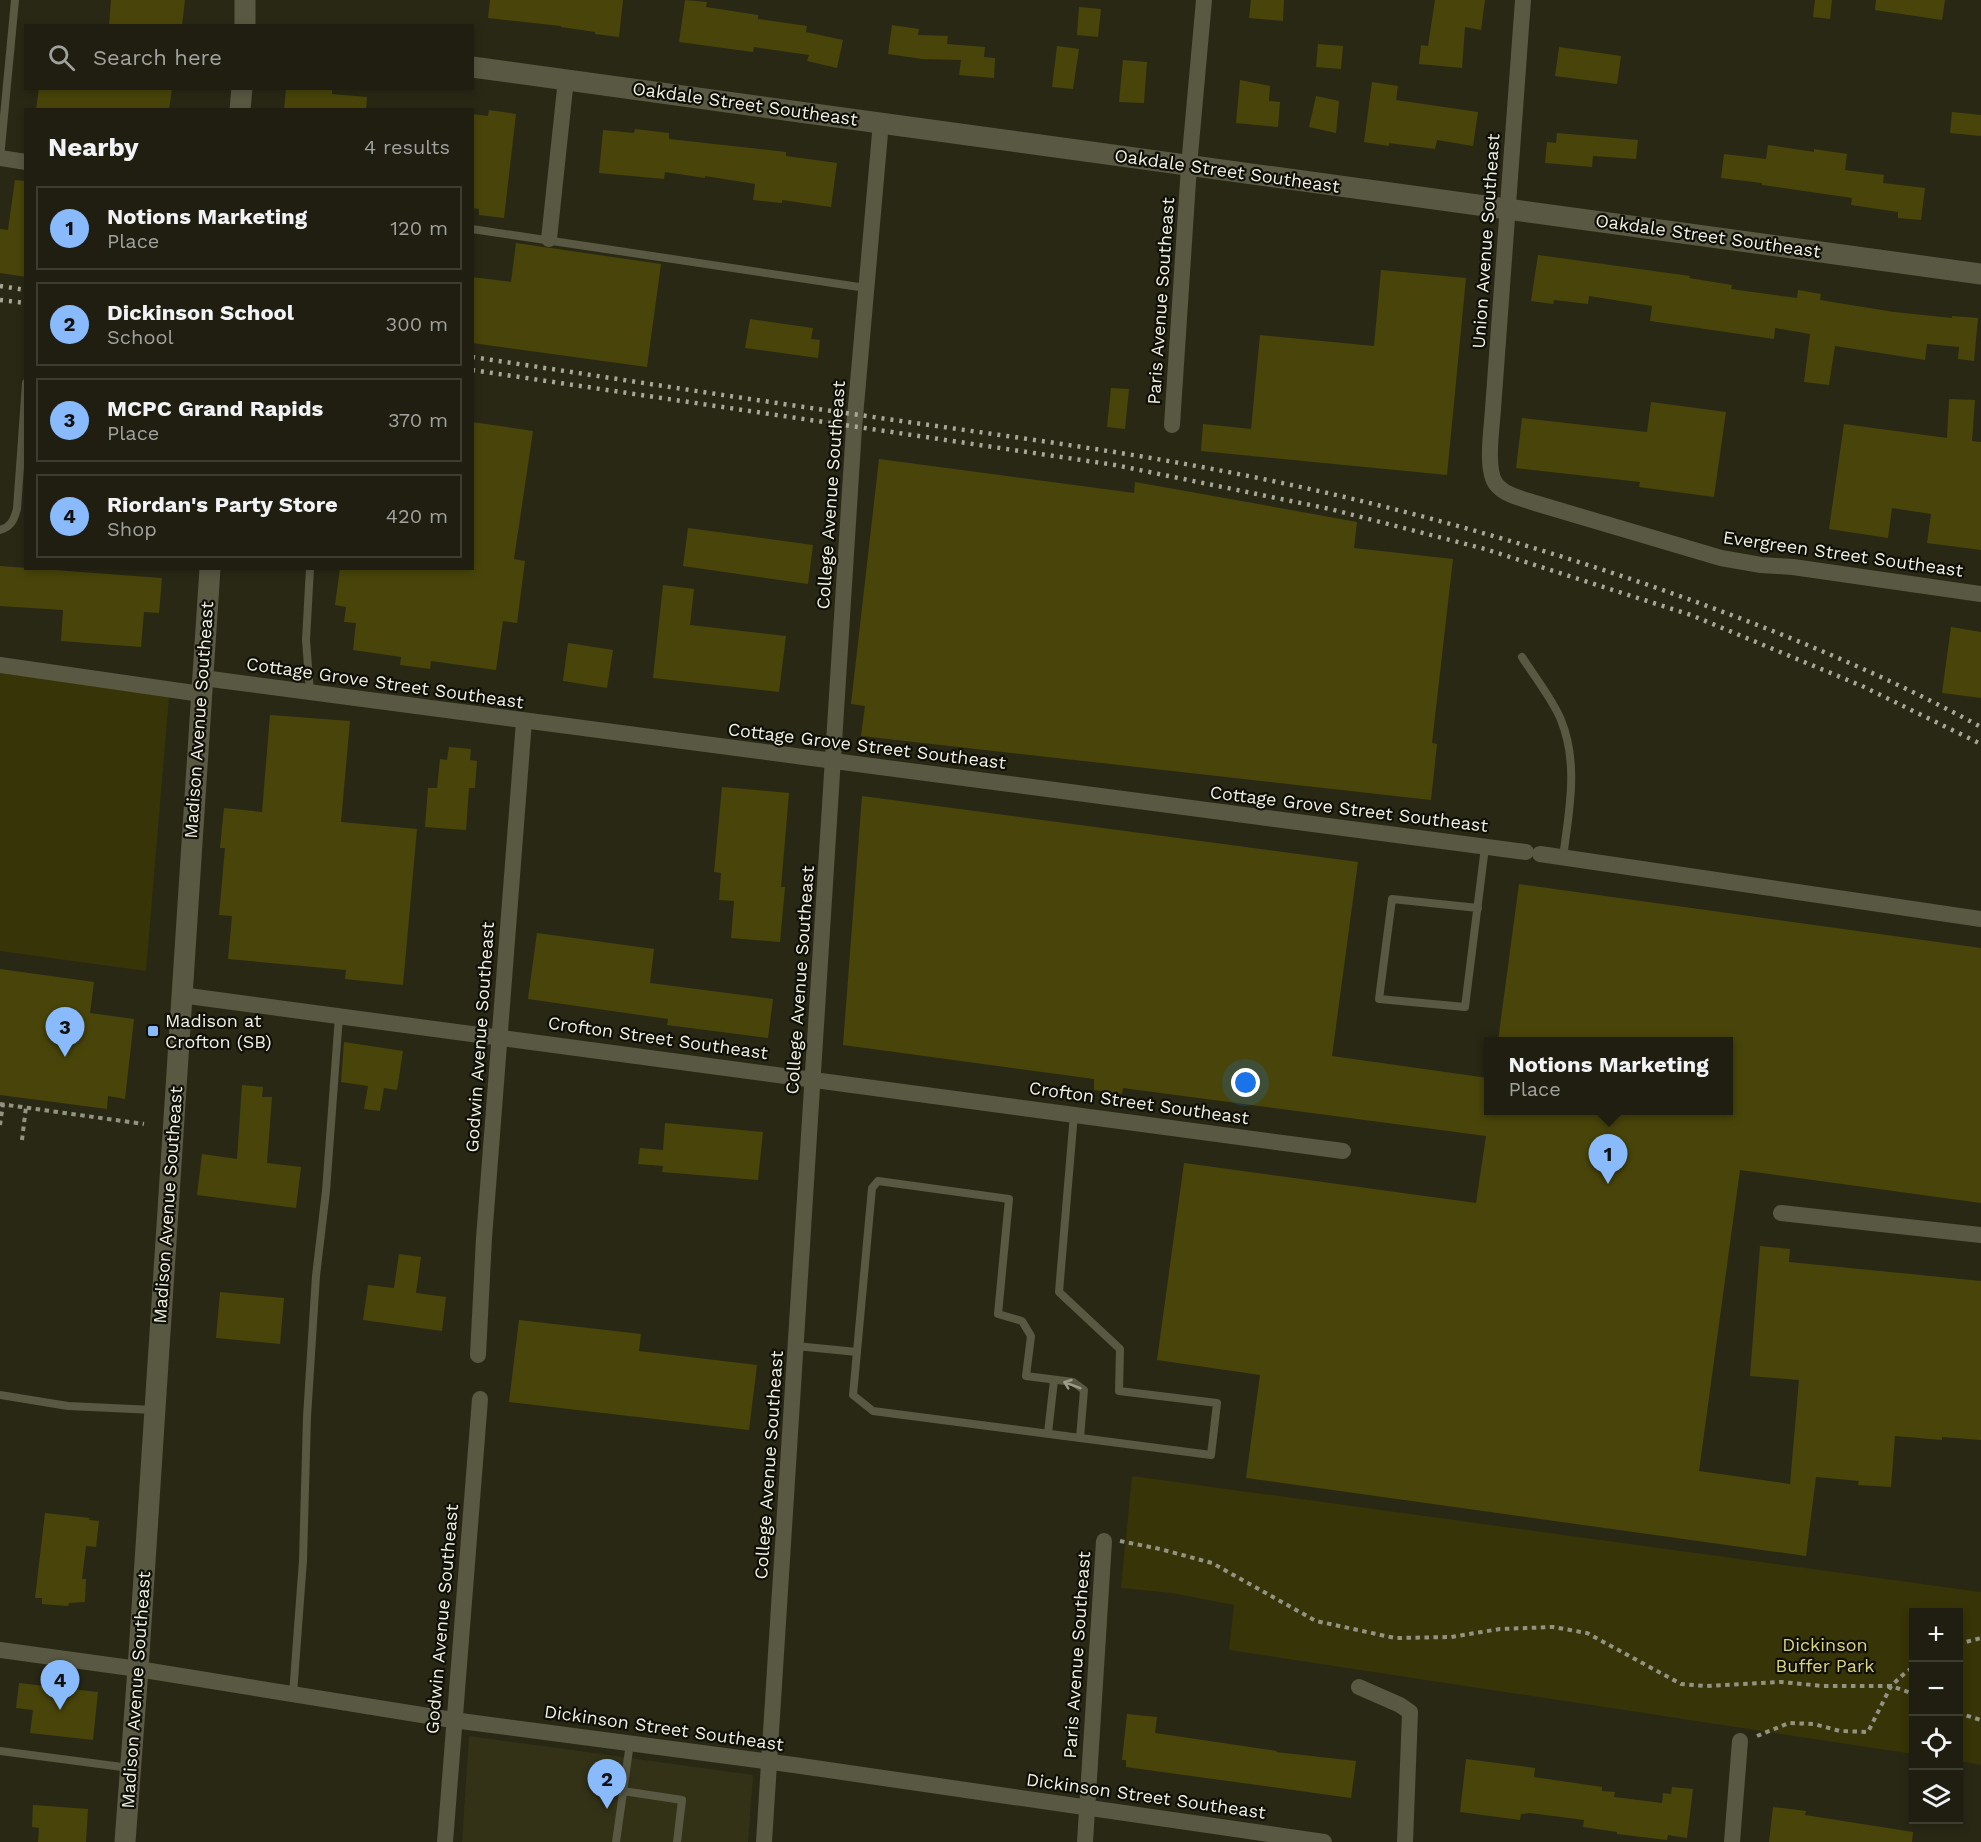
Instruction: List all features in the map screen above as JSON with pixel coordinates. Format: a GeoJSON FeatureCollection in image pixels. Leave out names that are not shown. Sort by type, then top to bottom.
{"type":"FeatureCollection","features":[{"type":"Feature","properties":{"kind":"street"},"geometry":{"type":"LineString","coordinates":[[245,0],[245,24]]}},
{"type":"Feature","properties":{"kind":"street","name":"Union Avenue Southeast"},"geometry":{"type":"LineString","coordinates":[[1496,484],[1490,466],[1523,0]]}},
{"type":"Feature","properties":{"kind":"street","name":"Paris Avenue Southeast"},"geometry":{"type":"LineString","coordinates":[[1172,425],[1202,1]]}},
{"type":"Feature","properties":{"kind":"street","name":"Oakdale Street Southeast"},"geometry":{"type":"LineString","coordinates":[[474,66],[1981,273]]}},
{"type":"Feature","properties":{"kind":"street"},"geometry":{"type":"LineString","coordinates":[[549,239],[566,79]]}},
{"type":"Feature","properties":{"kind":"street"},"geometry":{"type":"LineString","coordinates":[[240,108],[242,90]]}},
{"type":"Feature","properties":{"kind":"street","name":"College Avenue Southeast"},"geometry":{"type":"LineString","coordinates":[[764,1842],[854,428],[880,122]]}},
{"type":"Feature","properties":{"kind":"street"},"geometry":{"type":"LineString","coordinates":[[0,158],[24,162]]}},
{"type":"Feature","properties":{"kind":"street","name":"Evergreen Street Southeast"},"geometry":{"type":"LineString","coordinates":[[1496,484],[1509,494],[1535,503],[1721,558],[1981,594]]}},
{"type":"Feature","properties":{"kind":"street","name":"Madison Avenue Southeast"},"geometry":{"type":"LineString","coordinates":[[125,1842],[210,570]]}},
{"type":"Feature","properties":{"kind":"street","name":"Cottage Grove Street Southeast"},"geometry":{"type":"LineString","coordinates":[[0,665],[202,686],[309,692],[1563,857],[1981,919]]}},
{"type":"Feature","properties":{"kind":"street","name":"Godwin Avenue Southeast"},"geometry":{"type":"LineString","coordinates":[[478,1355],[484,1238],[524,721]]}},
{"type":"Feature","properties":{"kind":"street","name":"Crofton Street Southeast"},"geometry":{"type":"LineString","coordinates":[[181,995],[813,1078],[1343,1151]]}},
{"type":"Feature","properties":{"kind":"street"},"geometry":{"type":"LineString","coordinates":[[1781,1213],[1981,1235]]}},
{"type":"Feature","properties":{"kind":"street","name":"Godwin Avenue Southeast"},"geometry":{"type":"LineString","coordinates":[[445,1842],[480,1399]]}},
{"type":"Feature","properties":{"kind":"street","name":"Paris Avenue Southeast"},"geometry":{"type":"LineString","coordinates":[[1085,1842],[1104,1541]]}},
{"type":"Feature","properties":{"kind":"street","name":"Dickinson Street Southeast"},"geometry":{"type":"LineString","coordinates":[[0,1650],[138,1668],[453,1720],[769,1762],[1324,1842]]}},
{"type":"Feature","properties":{"kind":"street"},"geometry":{"type":"LineString","coordinates":[[1359,1687],[1400,1704],[1410,1712],[1405,1842]]}},
{"type":"Feature","properties":{"kind":"street"},"geometry":{"type":"LineString","coordinates":[[1732,1842],[1740,1741]]}},
{"type":"Feature","properties":{"kind":"lane"},"geometry":{"type":"LineString","coordinates":[[0,158],[15,0]]}},
{"type":"Feature","properties":{"kind":"lane"},"geometry":{"type":"LineString","coordinates":[[474,229],[866,288]]}},
{"type":"Feature","properties":{"kind":"lane"},"geometry":{"type":"LineString","coordinates":[[0,530],[7,528],[14,519],[17,509],[24,411]]}},
{"type":"Feature","properties":{"kind":"lane"},"geometry":{"type":"LineString","coordinates":[[309,692],[306,640],[310,570]]}},
{"type":"Feature","properties":{"kind":"lane"},"geometry":{"type":"LineString","coordinates":[[1522,657],[1561,720],[1571,758],[1572,791],[1563,857]]}},
{"type":"Feature","properties":{"kind":"lane"},"geometry":{"type":"LineString","coordinates":[[1478,908],[1392,899],[1379,999],[1465,1007],[1478,908],[1485,847]]}},
{"type":"Feature","properties":{"kind":"lane"},"geometry":{"type":"LineString","coordinates":[[293,1694],[303,1560],[307,1416],[315,1276],[326,1191],[339,1016]]}},
{"type":"Feature","properties":{"kind":"lane"},"geometry":{"type":"LineString","coordinates":[[1074,1114],[1059,1292],[1120,1349],[1119,1390],[1217,1403],[1211,1455],[1080,1438],[1048,1433],[873,1411],[853,1395],[872,1188],[878,1181],[1009,1199],[998,1314],[1022,1321],[1031,1336],[1026,1376],[1073,1382],[1084,1390],[1080,1438]]}},
{"type":"Feature","properties":{"kind":"lane"},"geometry":{"type":"LineString","coordinates":[[796,1346],[857,1352]]}},
{"type":"Feature","properties":{"kind":"lane"},"geometry":{"type":"LineString","coordinates":[[1048,1433],[1054,1380]]}},
{"type":"Feature","properties":{"kind":"lane"},"geometry":{"type":"LineString","coordinates":[[0,1395],[68,1406],[155,1410]]}},
{"type":"Feature","properties":{"kind":"lane"},"geometry":{"type":"LineString","coordinates":[[616,1842],[630,1743]]}},
{"type":"Feature","properties":{"kind":"lane"},"geometry":{"type":"LineString","coordinates":[[0,1751],[131,1768]]}},
{"type":"Feature","properties":{"kind":"lane"},"geometry":{"type":"LineString","coordinates":[[623,1791],[682,1800],[677,1842]]}},
{"type":"Feature","properties":{"kind":"path"},"geometry":{"type":"LineString","coordinates":[[0,1125],[1,1104],[144,1124]]}},
{"type":"Feature","properties":{"kind":"path"},"geometry":{"type":"LineString","coordinates":[[22,1140],[26,1107]]}},
{"type":"Feature","properties":{"kind":"path"},"geometry":{"type":"LineString","coordinates":[[1104,1541],[1126,1540],[1212,1563],[1316,1621],[1395,1638],[1451,1637],[1500,1629],[1553,1627],[1587,1633],[1681,1684],[1705,1686],[1781,1682],[1823,1686],[1891,1686],[1909,1692]]}},
{"type":"Feature","properties":{"kind":"path"},"geometry":{"type":"LineString","coordinates":[[1963,1643],[1981,1638]]}},
{"type":"Feature","properties":{"kind":"path"},"geometry":{"type":"LineString","coordinates":[[1740,1741],[1789,1723],[1814,1724],[1840,1731],[1868,1732],[1891,1686],[1909,1670]]}},
{"type":"Feature","properties":{"kind":"path"},"geometry":{"type":"LineString","coordinates":[[1963,1714],[1981,1720]]}},
{"type":"Feature","properties":{"kind":"shaded area"},"geometry":{"type":"Polygon","coordinates":[[[469,1736],[753,1775],[748,1842],[462,1842],[469,1736]]]}},
{"type":"Feature","properties":{"kind":"green space"},"geometry":{"type":"Polygon","coordinates":[[[0,672],[169,697],[146,971],[0,951],[0,672]]]}},
{"type":"Feature","properties":{"kind":"green space","name":"Dickinson Buffer Park"},"geometry":{"type":"Polygon","coordinates":[[[1132,1476],[1981,1592],[1981,1765],[1963,1762],[1963,1608],[1909,1608],[1909,1753],[1229,1650],[1234,1605],[1172,1593],[1121,1588],[1132,1476]]]}},
{"type":"Feature","properties":{"kind":"building"},"geometry":{"type":"Polygon","coordinates":[[[111,0],[185,0],[182,24],[109,24],[111,0]]]}},
{"type":"Feature","properties":{"kind":"building"},"geometry":{"type":"Polygon","coordinates":[[[490,0],[623,0],[619,37],[561,26],[488,18],[490,0]]]}},
{"type":"Feature","properties":{"kind":"building"},"geometry":{"type":"Polygon","coordinates":[[[685,0],[707,2],[706,7],[758,15],[758,19],[807,26],[806,32],[843,40],[837,68],[807,61],[809,55],[754,47],[753,52],[679,42],[685,0]]]}},
{"type":"Feature","properties":{"kind":"building"},"geometry":{"type":"Polygon","coordinates":[[[1251,0],[1284,0],[1283,21],[1249,18],[1251,0]]]}},
{"type":"Feature","properties":{"kind":"building"},"geometry":{"type":"Polygon","coordinates":[[[1435,0],[1485,0],[1481,30],[1465,27],[1462,68],[1419,64],[1421,45],[1428,46],[1435,0]]]}},
{"type":"Feature","properties":{"kind":"building"},"geometry":{"type":"Polygon","coordinates":[[[1815,0],[1832,0],[1830,19],[1813,17],[1815,0]]]}},
{"type":"Feature","properties":{"kind":"building"},"geometry":{"type":"Polygon","coordinates":[[[1876,0],[1945,0],[1942,20],[1875,10],[1876,0]]]}},
{"type":"Feature","properties":{"kind":"building"},"geometry":{"type":"Polygon","coordinates":[[[1079,7],[1101,9],[1098,37],[1077,35],[1079,7]]]}},
{"type":"Feature","properties":{"kind":"building"},"geometry":{"type":"Polygon","coordinates":[[[892,25],[919,29],[918,35],[948,36],[947,44],[985,47],[984,57],[995,58],[994,78],[959,75],[961,60],[922,59],[888,54],[892,25]]]}},
{"type":"Feature","properties":{"kind":"building"},"geometry":{"type":"Polygon","coordinates":[[[1318,44],[1343,46],[1341,69],[1316,67],[1318,44]]]}},
{"type":"Feature","properties":{"kind":"building"},"geometry":{"type":"Polygon","coordinates":[[[1057,46],[1079,49],[1073,89],[1052,87],[1057,46]]]}},
{"type":"Feature","properties":{"kind":"building"},"geometry":{"type":"Polygon","coordinates":[[[1559,47],[1621,56],[1617,84],[1555,76],[1559,47]]]}},
{"type":"Feature","properties":{"kind":"building"},"geometry":{"type":"Polygon","coordinates":[[[1123,60],[1147,62],[1144,103],[1119,102],[1123,60]]]}},
{"type":"Feature","properties":{"kind":"building"},"geometry":{"type":"Polygon","coordinates":[[[1240,80],[1270,86],[1269,101],[1280,102],[1278,127],[1236,123],[1240,80]]]}},
{"type":"Feature","properties":{"kind":"building"},"geometry":{"type":"Polygon","coordinates":[[[1372,82],[1398,86],[1396,100],[1478,112],[1473,146],[1437,140],[1435,149],[1364,142],[1372,82]]]}},
{"type":"Feature","properties":{"kind":"building"},"geometry":{"type":"Polygon","coordinates":[[[39,90],[172,90],[169,108],[36,108],[39,90]]]}},
{"type":"Feature","properties":{"kind":"building"},"geometry":{"type":"Polygon","coordinates":[[[286,90],[332,90],[332,94],[367,97],[366,108],[284,108],[286,90]]]}},
{"type":"Feature","properties":{"kind":"building"},"geometry":{"type":"Polygon","coordinates":[[[1316,96],[1339,101],[1336,133],[1309,127],[1316,96]]]}},
{"type":"Feature","properties":{"kind":"building"},"geometry":{"type":"Polygon","coordinates":[[[489,110],[516,114],[504,218],[479,215],[479,209],[474,208],[474,114],[488,116],[489,110]]]}},
{"type":"Feature","properties":{"kind":"building"},"geometry":{"type":"Polygon","coordinates":[[[1952,112],[1981,115],[1981,136],[1950,133],[1952,112]]]}},
{"type":"Feature","properties":{"kind":"building"},"geometry":{"type":"Polygon","coordinates":[[[635,129],[669,133],[669,139],[786,152],[786,156],[837,163],[831,207],[782,200],[782,203],[753,200],[755,184],[705,176],[705,178],[665,172],[664,179],[599,173],[603,130],[634,133],[635,129]]]}},
{"type":"Feature","properties":{"kind":"building"},"geometry":{"type":"Polygon","coordinates":[[[1557,133],[1638,140],[1636,159],[1593,156],[1592,167],[1545,163],[1547,142],[1556,143],[1557,133]]]}},
{"type":"Feature","properties":{"kind":"building"},"geometry":{"type":"Polygon","coordinates":[[[1768,145],[1847,154],[1845,170],[1884,175],[1883,183],[1925,188],[1921,220],[1898,218],[1898,212],[1851,205],[1852,198],[1721,178],[1724,154],[1766,159],[1768,145]]]}},
{"type":"Feature","properties":{"kind":"building"},"geometry":{"type":"Polygon","coordinates":[[[15,180],[24,181],[24,277],[0,273],[0,229],[8,230],[15,180]]]}},
{"type":"Feature","properties":{"kind":"building"},"geometry":{"type":"Polygon","coordinates":[[[516,243],[661,264],[647,367],[474,343],[474,277],[511,282],[516,243]]]}},
{"type":"Feature","properties":{"kind":"building"},"geometry":{"type":"Polygon","coordinates":[[[1538,255],[1690,276],[1689,278],[1732,285],[1731,289],[1797,298],[1798,290],[1821,294],[1820,300],[1894,312],[1952,318],[1952,316],[1978,318],[1974,361],[1958,359],[1959,347],[1927,344],[1925,360],[1835,346],[1829,385],[1804,382],[1810,334],[1775,328],[1774,339],[1650,321],[1652,306],[1589,296],[1588,304],[1554,300],[1553,304],[1531,301],[1538,255]]]}},
{"type":"Feature","properties":{"kind":"building"},"geometry":{"type":"Polygon","coordinates":[[[1381,270],[1466,278],[1447,475],[1201,451],[1203,424],[1251,429],[1260,335],[1374,346],[1381,270]]]}},
{"type":"Feature","properties":{"kind":"building"},"geometry":{"type":"Polygon","coordinates":[[[750,319],[813,328],[811,339],[820,340],[818,358],[745,348],[750,319]]]}},
{"type":"Feature","properties":{"kind":"building"},"geometry":{"type":"Polygon","coordinates":[[[1111,388],[1129,389],[1125,429],[1107,427],[1111,388]]]}},
{"type":"Feature","properties":{"kind":"building"},"geometry":{"type":"Polygon","coordinates":[[[1949,399],[1975,400],[1972,441],[1981,442],[1981,550],[1927,543],[1931,514],[1892,508],[1888,538],[1829,529],[1844,424],[1947,438],[1949,399]]]}},
{"type":"Feature","properties":{"kind":"building"},"geometry":{"type":"Polygon","coordinates":[[[1651,402],[1726,412],[1714,497],[1639,487],[1640,482],[1516,468],[1522,418],[1647,432],[1651,402]]]}},
{"type":"Feature","properties":{"kind":"building"},"geometry":{"type":"Polygon","coordinates":[[[474,422],[533,431],[514,559],[525,561],[517,623],[503,621],[496,670],[431,661],[430,669],[400,665],[401,657],[353,650],[356,623],[344,622],[346,607],[335,605],[340,570],[474,570],[474,422]]]}},
{"type":"Feature","properties":{"kind":"building"},"geometry":{"type":"Polygon","coordinates":[[[879,459],[1134,493],[1135,482],[1357,522],[1354,548],[1453,559],[1432,743],[1437,744],[1431,800],[861,736],[865,706],[851,704],[879,459]]]}},
{"type":"Feature","properties":{"kind":"building"},"geometry":{"type":"Polygon","coordinates":[[[688,528],[813,545],[808,584],[683,566],[688,528]]]}},
{"type":"Feature","properties":{"kind":"building"},"geometry":{"type":"Polygon","coordinates":[[[0,566],[24,568],[24,570],[162,578],[159,613],[144,612],[141,647],[61,641],[63,610],[0,606],[0,566]]]}},
{"type":"Feature","properties":{"kind":"building"},"geometry":{"type":"Polygon","coordinates":[[[663,585],[694,589],[690,625],[786,636],[779,692],[653,678],[663,585]]]}},
{"type":"Feature","properties":{"kind":"building"},"geometry":{"type":"Polygon","coordinates":[[[1951,627],[1981,632],[1981,698],[1942,693],[1951,627]]]}},
{"type":"Feature","properties":{"kind":"building"},"geometry":{"type":"Polygon","coordinates":[[[568,643],[613,650],[607,688],[563,681],[568,643]]]}},
{"type":"Feature","properties":{"kind":"building"},"geometry":{"type":"Polygon","coordinates":[[[270,715],[350,721],[341,822],[417,829],[403,985],[345,979],[346,970],[228,959],[232,916],[219,915],[225,848],[220,848],[224,808],[262,812],[270,715]]]}},
{"type":"Feature","properties":{"kind":"building"},"geometry":{"type":"Polygon","coordinates":[[[449,747],[471,749],[470,760],[477,761],[475,788],[469,788],[466,830],[425,827],[428,788],[437,788],[440,759],[447,760],[449,747]]]}},
{"type":"Feature","properties":{"kind":"building"},"geometry":{"type":"Polygon","coordinates":[[[722,787],[789,793],[781,887],[785,887],[780,942],[731,938],[734,901],[719,900],[721,873],[714,872],[722,787]]]}},
{"type":"Feature","properties":{"kind":"building"},"geometry":{"type":"Polygon","coordinates":[[[862,796],[1358,862],[1332,1056],[1484,1077],[1484,1115],[1733,1115],[1733,1037],[1499,1037],[1519,884],[1981,948],[1981,1203],[1740,1170],[1699,1471],[1790,1484],[1799,1380],[1750,1376],[1760,1246],[1790,1249],[1789,1262],[1981,1281],[1981,1440],[1942,1437],[1942,1440],[1895,1436],[1891,1487],[1858,1485],[1859,1481],[1816,1477],[1806,1556],[1246,1478],[1260,1375],[1157,1360],[1184,1163],[1476,1203],[1486,1136],[1123,1088],[1122,1094],[1094,1090],[1094,1079],[843,1045],[862,796]]]}},
{"type":"Feature","properties":{"kind":"building"},"geometry":{"type":"Polygon","coordinates":[[[537,933],[654,949],[650,983],[773,999],[768,1038],[667,1025],[668,1019],[528,999],[537,933]]]}},
{"type":"Feature","properties":{"kind":"building"},"geometry":{"type":"Polygon","coordinates":[[[0,969],[94,982],[90,1013],[134,1019],[125,1099],[108,1096],[107,1109],[0,1095],[0,969]]]}},
{"type":"Feature","properties":{"kind":"building"},"geometry":{"type":"Polygon","coordinates":[[[344,1042],[403,1051],[397,1090],[384,1088],[380,1111],[364,1109],[368,1086],[341,1082],[344,1042]]]}},
{"type":"Feature","properties":{"kind":"building"},"geometry":{"type":"Polygon","coordinates":[[[242,1085],[263,1087],[262,1097],[272,1097],[267,1163],[301,1167],[296,1208],[197,1195],[202,1154],[237,1159],[242,1085]]]}},
{"type":"Feature","properties":{"kind":"building"},"geometry":{"type":"Polygon","coordinates":[[[665,1123],[763,1132],[758,1180],[662,1172],[663,1166],[638,1164],[640,1148],[663,1150],[665,1123]]]}},
{"type":"Feature","properties":{"kind":"building"},"geometry":{"type":"Polygon","coordinates":[[[399,1254],[421,1257],[416,1293],[446,1297],[442,1331],[363,1320],[368,1285],[394,1288],[399,1254]]]}},
{"type":"Feature","properties":{"kind":"building"},"geometry":{"type":"Polygon","coordinates":[[[220,1292],[284,1298],[280,1344],[216,1338],[220,1292]]]}},
{"type":"Feature","properties":{"kind":"building"},"geometry":{"type":"Polygon","coordinates":[[[519,1320],[641,1334],[639,1351],[757,1365],[749,1430],[509,1402],[519,1320]]]}},
{"type":"Feature","properties":{"kind":"building"},"geometry":{"type":"Polygon","coordinates":[[[45,1513],[99,1521],[96,1547],[86,1546],[82,1579],[86,1579],[85,1602],[69,1603],[68,1606],[42,1604],[42,1598],[35,1598],[45,1513]]]}},
{"type":"Feature","properties":{"kind":"building"},"geometry":{"type":"Polygon","coordinates":[[[19,1683],[98,1692],[93,1740],[30,1733],[33,1710],[16,1708],[19,1683]]]}},
{"type":"Feature","properties":{"kind":"building"},"geometry":{"type":"Polygon","coordinates":[[[1127,1714],[1157,1717],[1155,1733],[1276,1752],[1356,1761],[1351,1798],[1126,1767],[1126,1760],[1122,1760],[1127,1714]]]}},
{"type":"Feature","properties":{"kind":"building"},"geometry":{"type":"Polygon","coordinates":[[[1466,1759],[1535,1768],[1534,1777],[1602,1787],[1602,1791],[1615,1792],[1614,1797],[1662,1803],[1663,1793],[1671,1794],[1672,1787],[1693,1789],[1687,1838],[1668,1835],[1667,1840],[1617,1834],[1617,1832],[1583,1827],[1584,1820],[1530,1813],[1521,1814],[1520,1820],[1460,1812],[1466,1759]]]}},
{"type":"Feature","properties":{"kind":"building"},"geometry":{"type":"Polygon","coordinates":[[[33,1805],[88,1809],[86,1842],[38,1842],[39,1828],[32,1827],[33,1805]]]}},
{"type":"Feature","properties":{"kind":"building"},"geometry":{"type":"Polygon","coordinates":[[[1773,1807],[1806,1811],[1805,1815],[1913,1832],[1912,1842],[1769,1842],[1773,1807]]]}},
{"type":"Feature","properties":{"kind":"railway"},"geometry":{"type":"LineString","coordinates":[[0,286],[24,290]]}},
{"type":"Feature","properties":{"kind":"railway"},"geometry":{"type":"LineString","coordinates":[[0,300],[24,303]]}},
{"type":"Feature","properties":{"kind":"railway"},"geometry":{"type":"LineString","coordinates":[[474,357],[1138,456],[1287,484],[1394,509],[1605,570],[1699,603],[1781,634],[1903,687],[1981,727]]}},
{"type":"Feature","properties":{"kind":"railway"},"geometry":{"type":"LineString","coordinates":[[474,370],[1115,465],[1330,509],[1485,549],[1691,615],[1862,686],[1981,744]]}},
{"type":"Feature","properties":{"kind":"place","name":"Madison at Crofton (SB)"},"geometry":{"type":"Point","coordinates":[153,1031]}},
{"type":"Feature","properties":{"kind":"place","name":"MCPC Grand Rapids"},"geometry":{"type":"Point","coordinates":[65,1057]}},
{"type":"Feature","properties":{"kind":"place","name":"Notions Marketing"},"geometry":{"type":"Point","coordinates":[1608,1184]}},
{"type":"Feature","properties":{"kind":"place","name":"Riordan's Party Store"},"geometry":{"type":"Point","coordinates":[60,1710]}},
{"type":"Feature","properties":{"kind":"place","name":"Dickinson School"},"geometry":{"type":"Point","coordinates":[607,1809]}}]}
